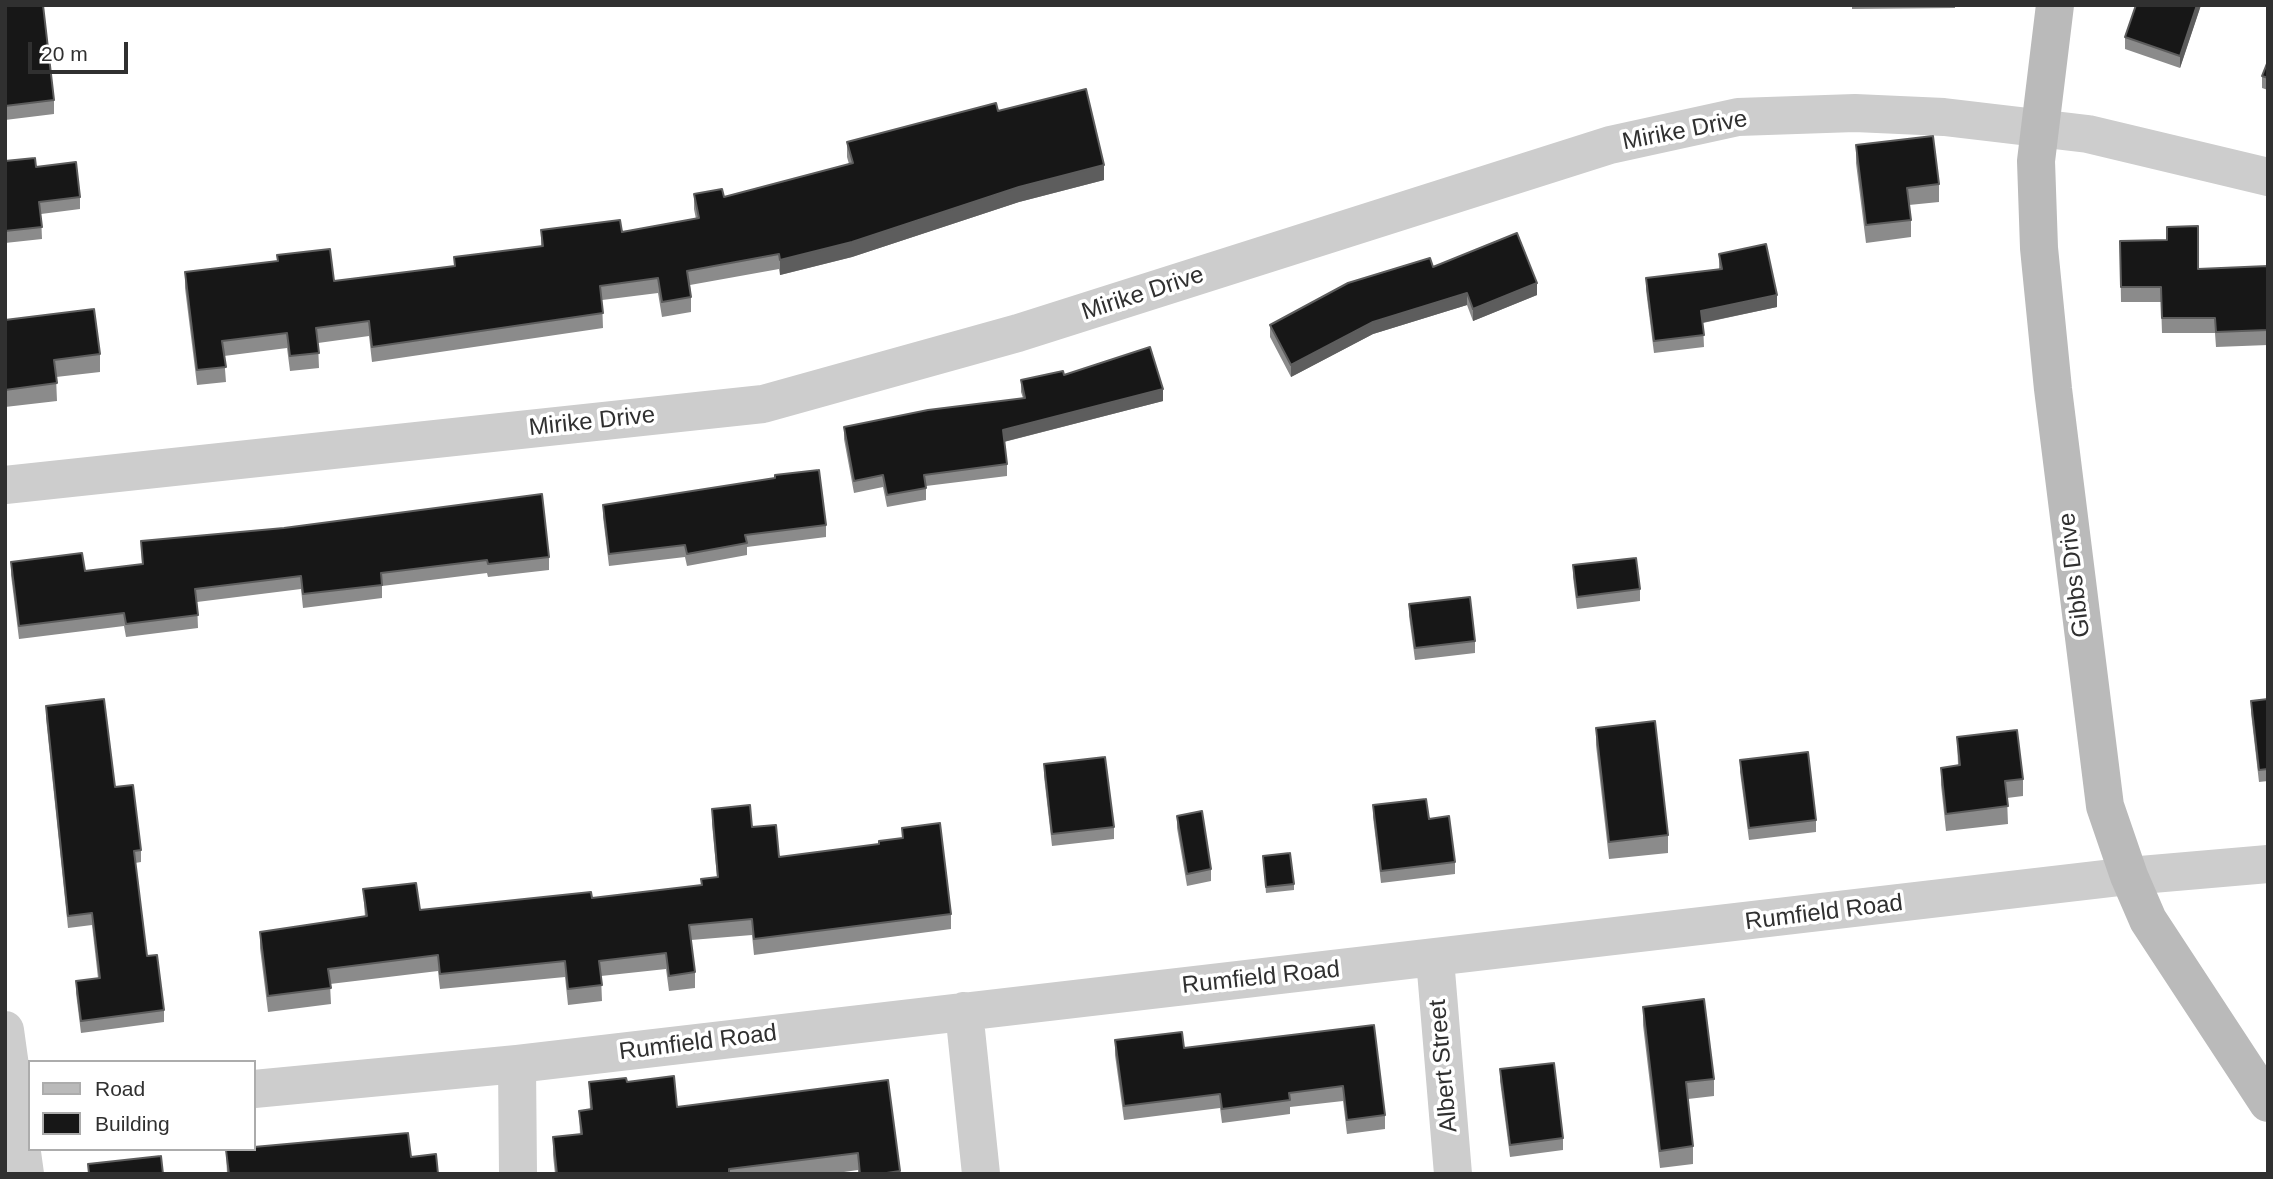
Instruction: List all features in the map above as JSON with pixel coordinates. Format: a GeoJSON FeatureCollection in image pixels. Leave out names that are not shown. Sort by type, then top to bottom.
{"type":"FeatureCollection","features":[{"type":"Feature","properties":{"kind":"street","name":"Gibbs Drive"},"geometry":{"type":"LineString","coordinates":[[2055,5],[2036,161],[2039,248],[2092,720],[2105,806],[2129,876],[2148,920],[2268,1103]]}},
{"type":"Feature","properties":{"kind":"street","name":"Mirike Drive"},"geometry":{"type":"LineString","coordinates":[[5,485],[763,404],[1018,333],[1610,145],[1738,117],[1855,113],[1944,117],[2088,134],[2268,177]]}},
{"type":"Feature","properties":{"kind":"street","name":"Rumfield Road"},"geometry":{"type":"LineString","coordinates":[[256,1089],[517,1064],[2129,876],[2268,864]]}},
{"type":"Feature","properties":{"kind":"street","name":"Albert Street"},"geometry":{"type":"LineString","coordinates":[[1435,959],[1453,1174]]}},
{"type":"Feature","properties":{"kind":"street"},"geometry":{"type":"LineString","coordinates":[[964,1011],[981,1174]]}},
{"type":"Feature","properties":{"kind":"street"},"geometry":{"type":"LineString","coordinates":[[5,1030],[23,1111],[25,1174]]}},
{"type":"Feature","properties":{"kind":"street"},"geometry":{"type":"LineString","coordinates":[[517,1064],[518,1174]]}},
{"type":"Feature","properties":{"kind":"building"},"geometry":{"type":"Polygon","coordinates":[[[5,5],[43,5],[54,100],[5,106],[5,5]]]}},
{"type":"Feature","properties":{"kind":"building"},"geometry":{"type":"Polygon","coordinates":[[[2136,5],[2197,5],[2180,56],[2125,37],[2136,5]]]}},
{"type":"Feature","properties":{"kind":"building"},"geometry":{"type":"Polygon","coordinates":[[[2268,61],[2268,78],[2262,76],[2268,61]]]}},
{"type":"Feature","properties":{"kind":"building"},"geometry":{"type":"Polygon","coordinates":[[[1086,89],[1104,165],[1019,187],[852,242],[780,260],[779,254],[687,271],[691,297],[662,302],[658,278],[600,286],[603,313],[372,347],[369,321],[316,328],[319,353],[290,356],[287,333],[222,341],[226,367],[197,370],[185,272],[278,261],[277,255],[330,249],[334,281],[455,266],[454,257],[543,246],[541,230],[620,220],[622,232],[699,218],[694,194],[722,189],[724,197],[853,163],[847,142],[996,103],[998,111],[1086,89]]]}},
{"type":"Feature","properties":{"kind":"building"},"geometry":{"type":"Polygon","coordinates":[[[1933,136],[1939,184],[1907,188],[1911,220],[1866,225],[1856,145],[1933,136]]]}},
{"type":"Feature","properties":{"kind":"building"},"geometry":{"type":"Polygon","coordinates":[[[35,158],[36,167],[76,162],[80,197],[39,202],[42,227],[5,231],[5,161],[35,158]]]}},
{"type":"Feature","properties":{"kind":"building"},"geometry":{"type":"Polygon","coordinates":[[[2198,226],[2198,269],[2268,266],[2268,330],[2216,332],[2215,318],[2162,318],[2161,287],[2121,287],[2120,241],[2167,240],[2167,227],[2198,226]]]}},
{"type":"Feature","properties":{"kind":"building"},"geometry":{"type":"Polygon","coordinates":[[[1517,233],[1537,283],[1473,309],[1467,293],[1373,322],[1291,365],[1270,325],[1348,283],[1430,258],[1433,267],[1517,233]]]}},
{"type":"Feature","properties":{"kind":"building"},"geometry":{"type":"Polygon","coordinates":[[[1766,244],[1777,295],[1701,311],[1704,335],[1654,341],[1646,278],[1722,269],[1719,254],[1766,244]]]}},
{"type":"Feature","properties":{"kind":"building"},"geometry":{"type":"Polygon","coordinates":[[[94,309],[100,354],[54,360],[57,383],[5,390],[5,320],[94,309]]]}},
{"type":"Feature","properties":{"kind":"building"},"geometry":{"type":"Polygon","coordinates":[[[1150,347],[1163,389],[1003,430],[1007,464],[924,475],[926,488],[887,495],[883,475],[854,481],[844,427],[928,410],[1025,398],[1021,380],[1063,371],[1064,375],[1150,347]]]}},
{"type":"Feature","properties":{"kind":"building"},"geometry":{"type":"Polygon","coordinates":[[[819,470],[826,525],[745,535],[747,543],[687,554],[685,545],[609,554],[603,505],[775,478],[775,475],[819,470]]]}},
{"type":"Feature","properties":{"kind":"building"},"geometry":{"type":"Polygon","coordinates":[[[542,494],[549,557],[488,564],[487,560],[381,573],[382,585],[303,594],[301,576],[195,589],[198,615],[126,624],[124,613],[19,626],[11,562],[82,553],[85,571],[143,564],[141,541],[284,528],[542,494]]]}},
{"type":"Feature","properties":{"kind":"building"},"geometry":{"type":"Polygon","coordinates":[[[1636,558],[1640,589],[1577,597],[1573,565],[1636,558]]]}},
{"type":"Feature","properties":{"kind":"building"},"geometry":{"type":"Polygon","coordinates":[[[1470,597],[1475,641],[1415,648],[1409,604],[1470,597]]]}},
{"type":"Feature","properties":{"kind":"building"},"geometry":{"type":"Polygon","coordinates":[[[104,699],[115,787],[133,785],[141,850],[134,851],[147,956],[157,955],[164,1010],[81,1021],[76,981],[100,978],[92,913],[68,916],[46,706],[104,699]]]}},
{"type":"Feature","properties":{"kind":"building"},"geometry":{"type":"Polygon","coordinates":[[[2268,699],[2268,769],[2259,770],[2251,701],[2268,699]]]}},
{"type":"Feature","properties":{"kind":"building"},"geometry":{"type":"Polygon","coordinates":[[[1655,721],[1668,835],[1609,842],[1596,728],[1655,721]]]}},
{"type":"Feature","properties":{"kind":"building"},"geometry":{"type":"Polygon","coordinates":[[[2017,730],[2023,779],[2005,781],[2008,806],[1946,814],[1941,768],[1960,765],[1957,737],[2017,730]]]}},
{"type":"Feature","properties":{"kind":"building"},"geometry":{"type":"Polygon","coordinates":[[[1808,752],[1816,820],[1749,828],[1740,760],[1808,752]]]}},
{"type":"Feature","properties":{"kind":"building"},"geometry":{"type":"Polygon","coordinates":[[[1105,757],[1114,827],[1052,834],[1044,764],[1105,757]]]}},
{"type":"Feature","properties":{"kind":"building"},"geometry":{"type":"Polygon","coordinates":[[[1426,799],[1429,819],[1449,816],[1455,862],[1381,871],[1373,805],[1426,799]]]}},
{"type":"Feature","properties":{"kind":"building"},"geometry":{"type":"Polygon","coordinates":[[[750,805],[752,827],[776,825],[779,857],[879,844],[879,841],[903,838],[902,828],[940,823],[951,914],[754,939],[752,919],[689,925],[695,972],[669,976],[666,953],[599,961],[602,985],[568,989],[565,961],[440,974],[438,955],[328,969],[331,988],[268,996],[260,932],[367,916],[363,889],[416,883],[420,910],[591,892],[592,898],[702,885],[701,879],[718,877],[712,809],[750,805]]]}},
{"type":"Feature","properties":{"kind":"building"},"geometry":{"type":"Polygon","coordinates":[[[1202,811],[1211,869],[1187,874],[1177,816],[1202,811]]]}},
{"type":"Feature","properties":{"kind":"building"},"geometry":{"type":"Polygon","coordinates":[[[1290,853],[1294,884],[1266,887],[1263,856],[1290,853]]]}},
{"type":"Feature","properties":{"kind":"building"},"geometry":{"type":"Polygon","coordinates":[[[1704,999],[1714,1079],[1686,1082],[1693,1146],[1660,1151],[1643,1007],[1704,999]]]}},
{"type":"Feature","properties":{"kind":"building"},"geometry":{"type":"Polygon","coordinates":[[[1374,1025],[1385,1115],[1347,1120],[1343,1086],[1289,1093],[1290,1100],[1222,1109],[1220,1094],[1124,1106],[1115,1040],[1182,1032],[1184,1048],[1374,1025]]]}},
{"type":"Feature","properties":{"kind":"building"},"geometry":{"type":"Polygon","coordinates":[[[1554,1063],[1563,1138],[1510,1145],[1500,1069],[1554,1063]]]}},
{"type":"Feature","properties":{"kind":"building"},"geometry":{"type":"Polygon","coordinates":[[[674,1076],[677,1107],[888,1080],[900,1171],[860,1174],[858,1153],[729,1169],[729,1174],[557,1174],[553,1137],[582,1134],[579,1111],[592,1109],[589,1082],[626,1078],[627,1082],[674,1076]]]}},
{"type":"Feature","properties":{"kind":"building"},"geometry":{"type":"Polygon","coordinates":[[[408,1133],[411,1157],[436,1154],[438,1174],[229,1174],[226,1151],[256,1151],[256,1147],[408,1133]]]}},
{"type":"Feature","properties":{"kind":"building"},"geometry":{"type":"Polygon","coordinates":[[[161,1156],[163,1174],[89,1174],[88,1164],[161,1156]]]}}]}
